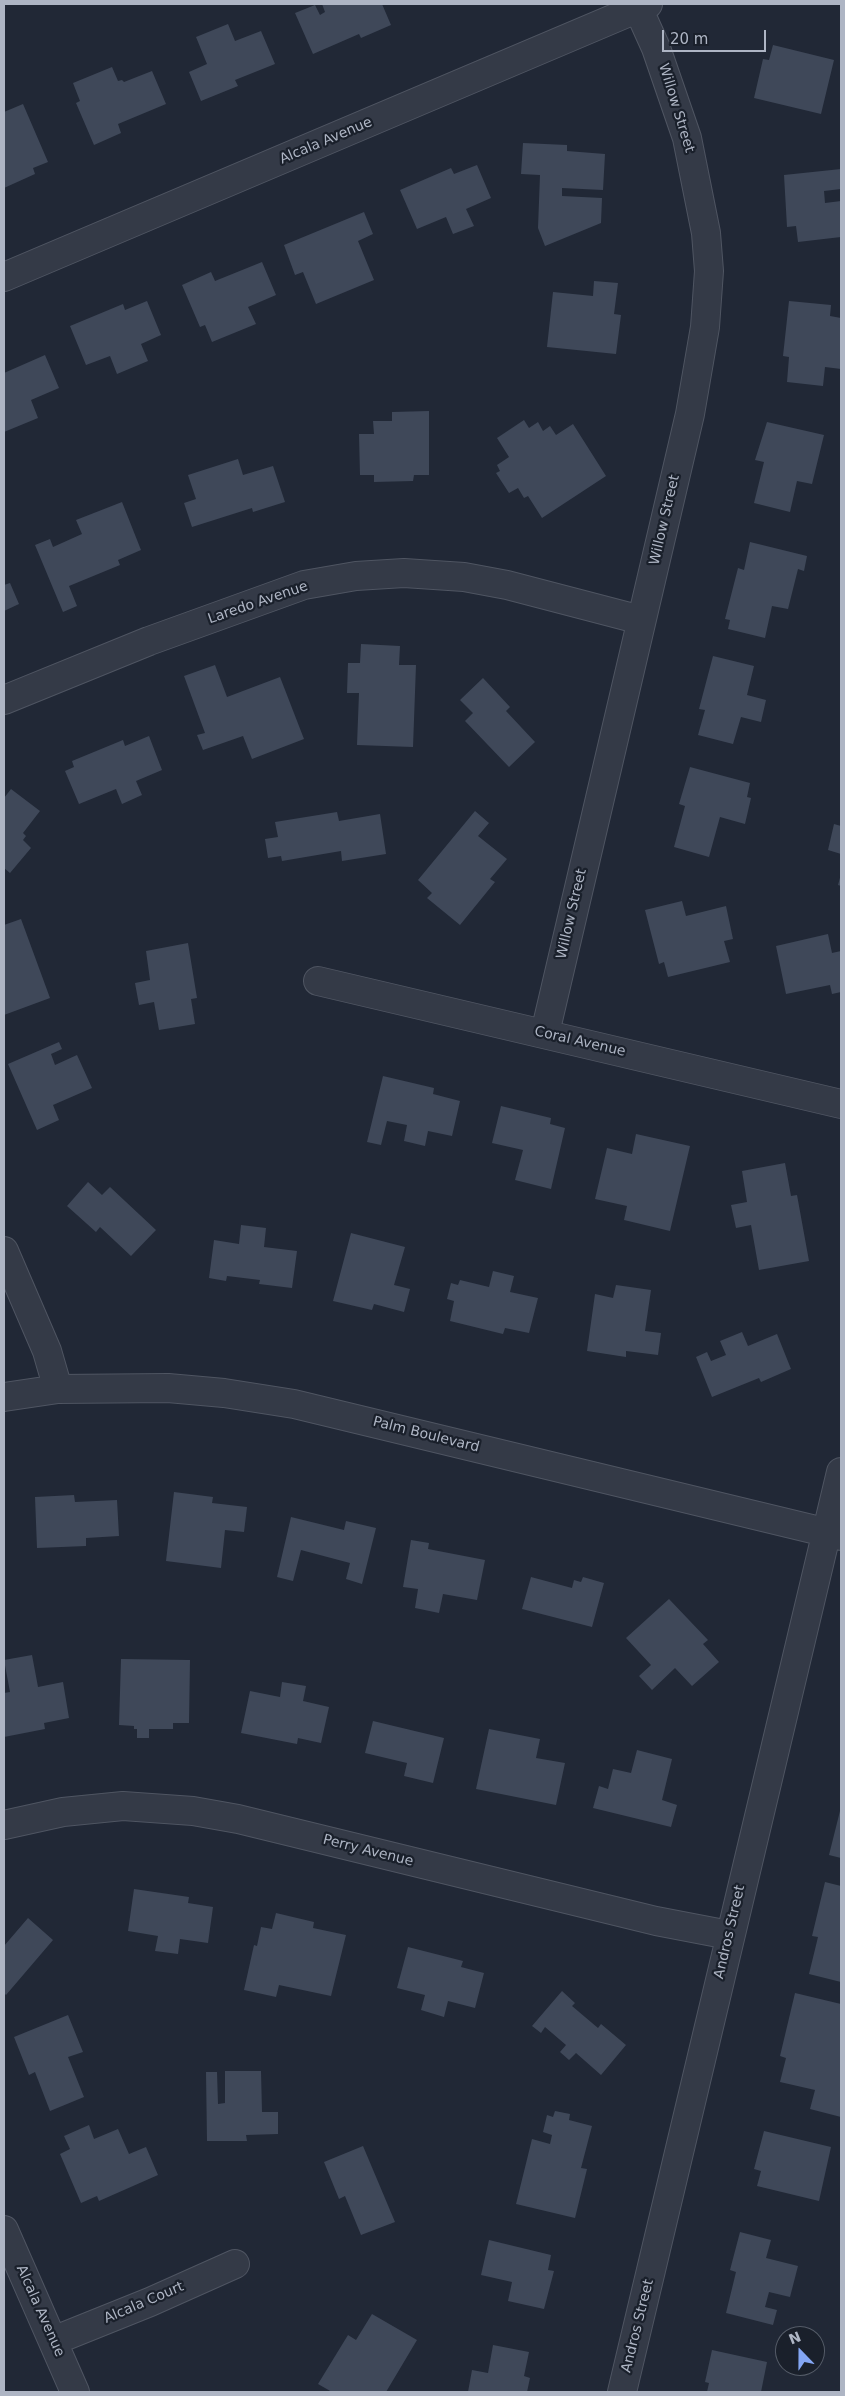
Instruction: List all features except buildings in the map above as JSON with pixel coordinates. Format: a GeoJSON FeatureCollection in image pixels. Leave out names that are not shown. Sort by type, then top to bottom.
{"type":"FeatureCollection","features":[{"type":"Feature","properties":{"kind":"street","name":"Alcala Avenue"},"geometry":{"type":"LineString","coordinates":[[4,277],[643,6]]}},
{"type":"Feature","properties":{"kind":"street","name":"Willow Street"},"geometry":{"type":"LineString","coordinates":[[545,1033],[690,414],[705,327],[709,271],[706,233],[688,138],[643,6]]}},
{"type":"Feature","properties":{"kind":"street","name":"Laredo Avenue"},"geometry":{"type":"LineString","coordinates":[[4,700],[149,641],[304,585],[356,576],[404,573],[464,577],[507,585],[641,620]]}},
{"type":"Feature","properties":{"kind":"street","name":"Coral Avenue"},"geometry":{"type":"LineString","coordinates":[[318,981],[841,1104]]}},
{"type":"Feature","properties":{"kind":"street"},"geometry":{"type":"LineString","coordinates":[[4,1251],[47,1351],[58,1389]]}},
{"type":"Feature","properties":{"kind":"street","name":"Palm Boulevard"},"geometry":{"type":"LineString","coordinates":[[4,1397],[58,1389],[168,1388],[224,1393],[294,1404],[834,1535]]}},
{"type":"Feature","properties":{"kind":"street","name":"Andros Street"},"geometry":{"type":"LineString","coordinates":[[622,2392],[729,1935],[834,1535],[841,1472]]}},
{"type":"Feature","properties":{"kind":"street","name":"Perry Avenue"},"geometry":{"type":"LineString","coordinates":[[4,1825],[63,1812],[123,1806],[193,1811],[238,1819],[656,1921],[729,1935]]}},
{"type":"Feature","properties":{"kind":"street","name":"Alcala Avenue"},"geometry":{"type":"LineString","coordinates":[[4,2230],[75,2392]]}},
{"type":"Feature","properties":{"kind":"street","name":"Alcala Court"},"geometry":{"type":"LineString","coordinates":[[53,2341],[150,2302],[235,2264]]}}]}
